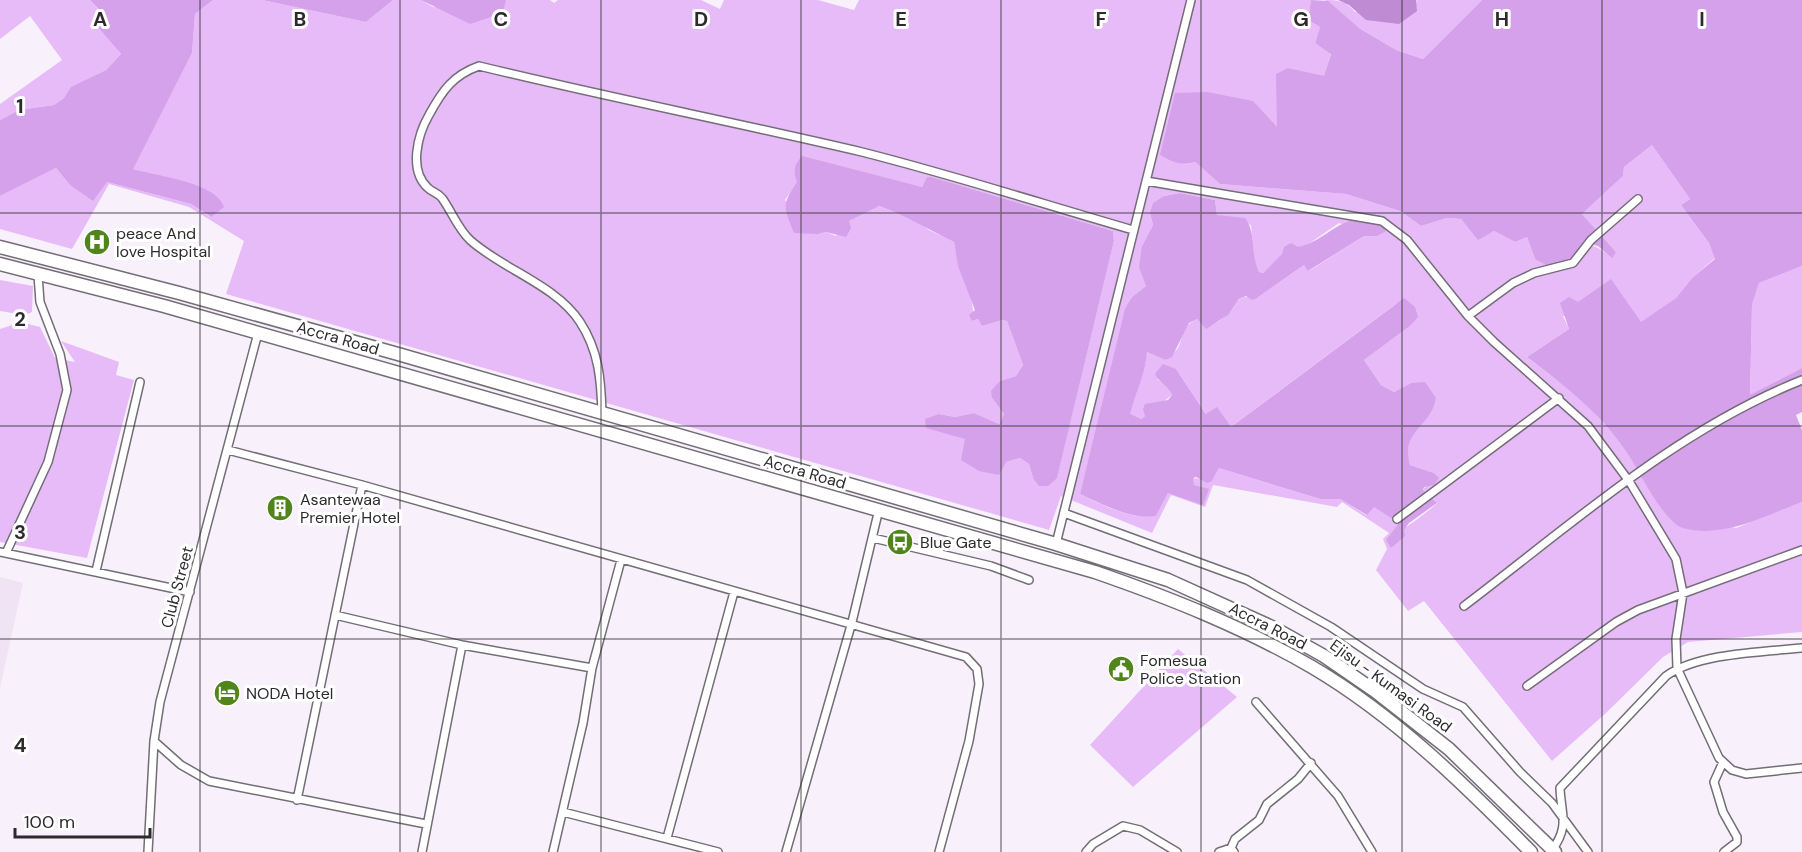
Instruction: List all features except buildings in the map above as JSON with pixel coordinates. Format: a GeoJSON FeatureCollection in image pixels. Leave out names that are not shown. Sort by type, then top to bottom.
{"type":"FeatureCollection","features":[{"type":"Feature","properties":{"kind":"highway","name":"Accra Road"},"geometry":{"type":"LineString","coordinates":[[0,247],[190,296],[1113,562]]}},
{"type":"Feature","properties":{"kind":"highway","name":"Accra Road"},"geometry":{"type":"LineString","coordinates":[[0,264],[164,306],[879,509],[1095,572],[1156,593],[1269,644],[1341,685],[1411,737],[1532,852]]}},
{"type":"Feature","properties":{"kind":"highway","name":"Ejisu - Kumasi Road"},"geometry":{"type":"LineString","coordinates":[[1113,562],[1208,596],[1274,628],[1324,656],[1413,719],[1449,749],[1552,851]]}},
{"type":"Feature","properties":{"kind":"street"},"geometry":{"type":"LineString","coordinates":[[1056,544],[1191,0]]}},
{"type":"Feature","properties":{"kind":"street"},"geometry":{"type":"LineString","coordinates":[[602,413],[601,373],[596,353],[579,320],[547,291],[470,240],[441,197],[427,187],[420,175],[416,148],[424,123],[449,82],[463,71],[479,66],[595,94],[721,119],[865,153],[1133,230]]}},
{"type":"Feature","properties":{"kind":"street"},"geometry":{"type":"LineString","coordinates":[[1146,181],[1382,221],[1407,240],[1468,316],[1588,426],[1629,481],[1676,559],[1683,593],[1676,639],[1677,668],[1724,762],[1732,770],[1746,774],[1802,768]]}},
{"type":"Feature","properties":{"kind":"street"},"geometry":{"type":"LineString","coordinates":[[1468,316],[1514,283],[1534,273],[1573,263],[1591,240],[1638,199]]}},
{"type":"Feature","properties":{"kind":"street"},"geometry":{"type":"LineString","coordinates":[[38,275],[40,302],[60,354],[67,390],[48,462],[3,552],[190,592]]}},
{"type":"Feature","properties":{"kind":"street","name":"Club Street"},"geometry":{"type":"LineString","coordinates":[[148,852],[154,741],[160,702],[258,333]]}},
{"type":"Feature","properties":{"kind":"street"},"geometry":{"type":"LineString","coordinates":[[1464,606],[1680,445],[1769,393],[1802,380]]}},
{"type":"Feature","properties":{"kind":"street"},"geometry":{"type":"LineString","coordinates":[[96,571],[140,382]]}},
{"type":"Feature","properties":{"kind":"street"},"geometry":{"type":"LineString","coordinates":[[1397,519],[1559,398]]}},
{"type":"Feature","properties":{"kind":"street"},"geometry":{"type":"LineString","coordinates":[[228,450],[362,485],[734,592],[852,622],[966,657],[976,669],[979,684],[969,741],[939,852]]}},
{"type":"Feature","properties":{"kind":"street"},"geometry":{"type":"LineString","coordinates":[[297,800],[362,485]]}},
{"type":"Feature","properties":{"kind":"street"},"geometry":{"type":"LineString","coordinates":[[786,852],[852,622],[879,509]]}},
{"type":"Feature","properties":{"kind":"street"},"geometry":{"type":"LineString","coordinates":[[1064,513],[1139,542],[1189,556],[1247,580],[1331,627],[1423,689],[1463,707],[1520,772],[1552,803],[1588,852]]}},
{"type":"Feature","properties":{"kind":"street"},"geometry":{"type":"LineString","coordinates":[[873,538],[991,566],[1029,580]]}},
{"type":"Feature","properties":{"kind":"street"},"geometry":{"type":"LineString","coordinates":[[1527,686],[1616,622],[1638,610],[1802,550]]}},
{"type":"Feature","properties":{"kind":"street"},"geometry":{"type":"LineString","coordinates":[[553,852],[583,723],[591,668],[621,560]]}},
{"type":"Feature","properties":{"kind":"street"},"geometry":{"type":"LineString","coordinates":[[667,838],[734,592]]}},
{"type":"Feature","properties":{"kind":"street"},"geometry":{"type":"LineString","coordinates":[[335,615],[462,645],[591,668]]}},
{"type":"Feature","properties":{"kind":"street"},"geometry":{"type":"LineString","coordinates":[[422,852],[462,645]]}},
{"type":"Feature","properties":{"kind":"street"},"geometry":{"type":"LineString","coordinates":[[1552,851],[1561,838],[1564,821],[1560,788],[1666,676],[1677,668],[1698,661],[1802,648]]}},
{"type":"Feature","properties":{"kind":"street"},"geometry":{"type":"LineString","coordinates":[[1256,702],[1338,795],[1372,852]]}},
{"type":"Feature","properties":{"kind":"street"},"geometry":{"type":"LineString","coordinates":[[154,741],[181,765],[209,781],[426,824]]}},
{"type":"Feature","properties":{"kind":"street"},"geometry":{"type":"LineString","coordinates":[[1724,762],[1714,782],[1722,812],[1737,837],[1737,842],[1724,852]]}},
{"type":"Feature","properties":{"kind":"street"},"geometry":{"type":"LineString","coordinates":[[1219,852],[1233,850],[1235,839],[1258,820],[1267,804],[1298,779],[1311,764]]}},
{"type":"Feature","properties":{"kind":"street"},"geometry":{"type":"LineString","coordinates":[[563,812],[718,852]]}},
{"type":"Feature","properties":{"kind":"street"},"geometry":{"type":"LineString","coordinates":[[1086,852],[1093,844],[1123,826],[1140,831],[1178,852]]}},
{"type":"Feature","properties":{"kind":"shaded area"},"geometry":{"type":"Polygon","coordinates":[[[0,0],[90,0],[104,16],[95,24],[121,54],[106,70],[72,87],[64,98],[54,105],[19,110],[0,120],[0,104],[62,60],[30,16],[0,39],[0,0]]]}},
{"type":"Feature","properties":{"kind":"shaded area"},"geometry":{"type":"Polygon","coordinates":[[[90,0],[213,0],[195,14],[192,53],[133,169],[184,181],[210,192],[219,198],[224,207],[211,217],[191,204],[107,182],[93,201],[70,185],[56,168],[0,196],[0,120],[19,110],[54,105],[64,98],[71,87],[106,70],[121,54],[95,24],[104,15],[90,0]]]}},
{"type":"Feature","properties":{"kind":"shaded area"},"geometry":{"type":"Polygon","coordinates":[[[213,0],[262,0],[366,22],[393,0],[421,0],[433,7],[502,13],[506,0],[550,0],[554,3],[558,0],[701,0],[720,9],[724,0],[818,0],[854,10],[859,0],[1311,0],[1308,20],[1320,27],[1315,43],[1331,53],[1324,77],[1288,68],[1277,128],[1184,165],[1195,162],[1220,184],[1346,194],[1400,211],[1421,226],[1447,218],[1461,219],[1478,239],[1494,231],[1515,242],[1527,237],[1535,259],[1584,244],[1601,250],[1611,257],[1616,252],[1582,214],[1623,176],[1624,167],[1652,145],[1690,199],[1681,205],[1709,243],[1715,258],[1692,278],[1676,298],[1641,323],[1563,316],[1569,329],[1527,357],[1584,401],[1620,441],[1666,514],[1736,528],[1802,502],[1802,632],[1688,642],[1663,657],[1606,713],[1552,761],[1424,601],[1408,611],[1376,570],[1387,549],[1383,539],[1389,533],[1342,502],[1337,507],[1213,485],[1205,507],[1171,495],[1152,533],[1061,496],[1049,530],[226,294],[244,241],[189,207],[109,184],[72,249],[0,229],[0,196],[56,168],[70,185],[107,182],[191,204],[210,217],[194,185],[132,169],[192,53],[195,14],[213,0]],[[867,174],[797,182],[785,200],[818,234],[826,232],[836,236],[849,221],[878,206],[911,217],[929,230],[954,242],[970,294],[972,321],[978,319],[982,326],[1002,320],[1007,321],[1023,365],[1016,376],[1000,381],[992,398],[1004,414],[999,424],[974,413],[955,417],[939,414],[965,439],[1006,462],[1020,458],[1029,464],[1033,478],[1057,477],[1114,241],[1113,231],[932,177],[927,178],[922,187],[867,174]],[[1180,193],[1164,196],[1150,213],[1153,225],[1142,246],[1146,286],[1132,297],[1080,494],[1128,514],[1156,516],[1168,493],[1200,487],[1193,485],[1193,478],[1212,481],[1219,468],[1320,499],[1340,499],[1366,515],[1373,506],[1400,523],[1386,540],[1421,517],[1437,503],[1423,490],[1434,473],[1410,465],[1407,455],[1410,435],[1420,426],[1411,383],[1394,392],[1381,385],[1364,360],[1410,326],[1417,317],[1397,303],[1231,427],[1207,415],[1176,369],[1157,379],[1169,388],[1172,395],[1141,419],[1129,415],[1147,352],[1165,360],[1178,348],[1189,324],[1197,319],[1206,328],[1225,317],[1241,298],[1257,298],[1304,265],[1309,271],[1364,236],[1377,236],[1339,223],[1307,245],[1283,254],[1263,273],[1259,272],[1255,264],[1251,225],[1217,215],[1215,200],[1180,193]]]}},
{"type":"Feature","properties":{"kind":"shaded area"},"geometry":{"type":"Polygon","coordinates":[[[262,0],[393,0],[366,22],[262,0]]]}},
{"type":"Feature","properties":{"kind":"shaded area"},"geometry":{"type":"Polygon","coordinates":[[[421,0],[506,0],[503,13],[470,24],[421,0]]]}},
{"type":"Feature","properties":{"kind":"shaded area"},"geometry":{"type":"Polygon","coordinates":[[[1311,0],[1328,1],[1359,28],[1396,50],[1423,59],[1482,0],[1802,0],[1802,266],[1759,283],[1752,305],[1750,395],[1802,368],[1802,412],[1796,415],[1802,430],[1802,502],[1729,528],[1698,531],[1683,528],[1661,508],[1631,459],[1609,429],[1570,391],[1527,357],[1569,329],[1560,303],[1569,297],[1578,302],[1611,279],[1641,322],[1676,298],[1692,278],[1715,259],[1709,243],[1681,205],[1690,199],[1652,145],[1624,167],[1623,176],[1582,214],[1616,252],[1612,258],[1598,246],[1585,243],[1571,259],[1548,266],[1535,259],[1527,237],[1515,242],[1494,231],[1478,240],[1461,219],[1447,218],[1421,226],[1400,211],[1346,194],[1220,184],[1195,162],[1177,163],[1160,155],[1175,93],[1207,92],[1253,101],[1277,127],[1276,74],[1288,68],[1324,76],[1331,54],[1315,43],[1320,27],[1308,20],[1311,0]]]}},
{"type":"Feature","properties":{"kind":"shaded area"},"geometry":{"type":"Polygon","coordinates":[[[1325,0],[1342,2],[1349,5],[1355,12],[1417,2],[1416,0],[1482,0],[1423,59],[1396,50],[1359,28],[1325,0]]]}},
{"type":"Feature","properties":{"kind":"shaded area"},"geometry":{"type":"Polygon","coordinates":[[[1338,0],[1416,0],[1417,11],[1399,24],[1366,20],[1349,5],[1338,0]]]}},
{"type":"Feature","properties":{"kind":"shaded area"},"geometry":{"type":"Polygon","coordinates":[[[802,156],[922,187],[927,177],[932,177],[1113,231],[1114,241],[1057,478],[1048,486],[1039,486],[1033,478],[1029,464],[1020,458],[1006,462],[999,475],[979,471],[961,460],[965,439],[926,428],[925,419],[939,414],[955,417],[974,413],[999,424],[1004,414],[992,398],[991,391],[1000,381],[1016,376],[1023,365],[1007,321],[1002,320],[982,326],[978,319],[972,321],[969,315],[975,310],[958,266],[954,242],[879,206],[849,221],[851,228],[846,237],[826,232],[794,233],[786,212],[786,202],[797,182],[795,168],[802,156]]]}},
{"type":"Feature","properties":{"kind":"shaded area"},"geometry":{"type":"Polygon","coordinates":[[[1180,193],[1215,200],[1217,215],[1245,218],[1251,231],[1256,265],[1259,272],[1263,273],[1282,254],[1284,247],[1291,243],[1298,247],[1310,243],[1339,226],[1359,220],[1371,221],[1385,227],[1386,231],[1377,236],[1364,236],[1308,271],[1304,265],[1257,298],[1252,300],[1246,296],[1239,299],[1228,315],[1206,329],[1197,319],[1189,323],[1172,357],[1165,360],[1147,352],[1145,368],[1130,414],[1141,419],[1145,416],[1143,409],[1145,404],[1168,400],[1172,395],[1155,374],[1163,364],[1176,369],[1206,414],[1217,407],[1231,427],[1404,298],[1415,307],[1418,317],[1410,326],[1364,360],[1381,385],[1394,392],[1411,383],[1425,382],[1436,398],[1433,408],[1413,436],[1408,453],[1410,465],[1434,473],[1439,478],[1434,485],[1424,487],[1423,490],[1437,503],[1409,523],[1404,530],[1405,536],[1391,548],[1386,540],[1399,523],[1374,507],[1367,515],[1340,499],[1320,499],[1219,468],[1212,481],[1207,483],[1196,477],[1193,478],[1194,485],[1209,489],[1203,505],[1168,493],[1156,516],[1127,514],[1080,494],[1125,309],[1132,297],[1146,286],[1139,267],[1142,246],[1153,225],[1150,213],[1153,203],[1164,196],[1180,193]]]}},
{"type":"Feature","properties":{"kind":"shaded area"},"geometry":{"type":"Polygon","coordinates":[[[1802,266],[1802,368],[1750,396],[1752,305],[1759,283],[1802,266]]]}},
{"type":"Feature","properties":{"kind":"shaded area"},"geometry":{"type":"Polygon","coordinates":[[[0,280],[33,286],[32,312],[25,315],[0,311],[0,280]]]}},
{"type":"Feature","properties":{"kind":"shaded area"},"geometry":{"type":"Polygon","coordinates":[[[21,322],[40,327],[55,358],[75,362],[61,341],[119,362],[116,375],[134,380],[87,558],[0,542],[0,329],[21,322]]]}},
{"type":"Feature","properties":{"kind":"shaded area"},"geometry":{"type":"Polygon","coordinates":[[[0,577],[23,583],[0,688],[0,577]]]}},
{"type":"Feature","properties":{"kind":"shaded area"},"geometry":{"type":"Polygon","coordinates":[[[1178,649],[1237,697],[1133,787],[1090,745],[1178,649]]]}},
{"type":"Feature","properties":{"kind":"place","name":"peace And love Hospital"},"geometry":{"type":"Point","coordinates":[97,242]}},
{"type":"Feature","properties":{"kind":"place","name":"Asantewaa Premier Hotel"},"geometry":{"type":"Point","coordinates":[280,508]}},
{"type":"Feature","properties":{"kind":"place","name":"Blue Gate"},"geometry":{"type":"Point","coordinates":[900,542]}},
{"type":"Feature","properties":{"kind":"place","name":"Fomesua Police Station"},"geometry":{"type":"Point","coordinates":[1121,669]}},
{"type":"Feature","properties":{"kind":"place","name":"NODA Hotel"},"geometry":{"type":"Point","coordinates":[227,693]}}]}
